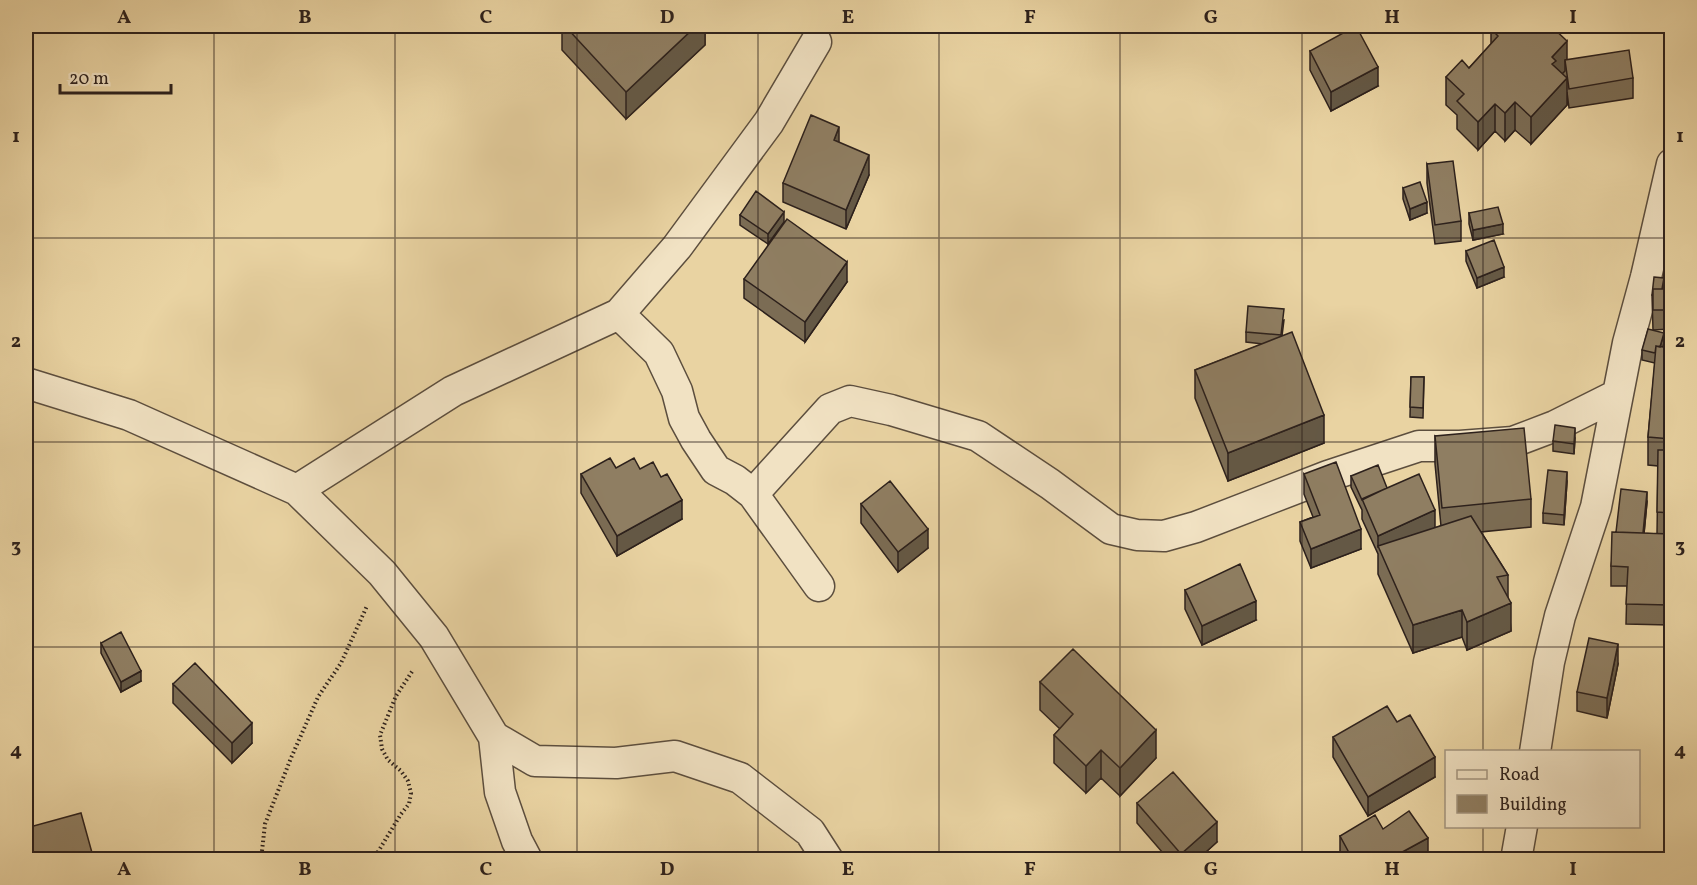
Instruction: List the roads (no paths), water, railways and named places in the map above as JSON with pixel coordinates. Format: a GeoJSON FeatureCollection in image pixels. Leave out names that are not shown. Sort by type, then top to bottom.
{"type":"FeatureCollection","features":[{"type":"Feature","properties":{"kind":"street"},"geometry":{"type":"LineString","coordinates":[[297,490],[453,391],[619,314],[677,247],[769,122],[816,42]]}},
{"type":"Feature","properties":{"kind":"street"},"geometry":{"type":"LineString","coordinates":[[1535,750],[1560,616],[1596,507],[1628,343],[1646,277],[1671,164]]}},
{"type":"Feature","properties":{"kind":"street"},"geometry":{"type":"LineString","coordinates":[[619,314],[658,353],[677,391],[684,418],[716,470],[735,480],[753,494],[819,586]]}},
{"type":"Feature","properties":{"kind":"street"},"geometry":{"type":"LineString","coordinates":[[26,383],[129,415],[297,490],[382,573],[434,636],[494,737],[500,792],[517,841],[527,860]]}},
{"type":"Feature","properties":{"kind":"street"},"geometry":{"type":"LineString","coordinates":[[753,494],[830,409],[850,401],[891,410],[978,436],[1050,484],[1111,529],[1137,535],[1164,536],[1196,527],[1328,476],[1419,446],[1513,442],[1555,426],[1617,395]]}},
{"type":"Feature","properties":{"kind":"street"},"geometry":{"type":"LineString","coordinates":[[494,737],[535,762],[616,764],[675,756],[740,778],[810,832],[828,860]]}},
{"type":"Feature","properties":{"kind":"street"},"geometry":{"type":"LineString","coordinates":[[1516,860],[1522,828]]}}]}
